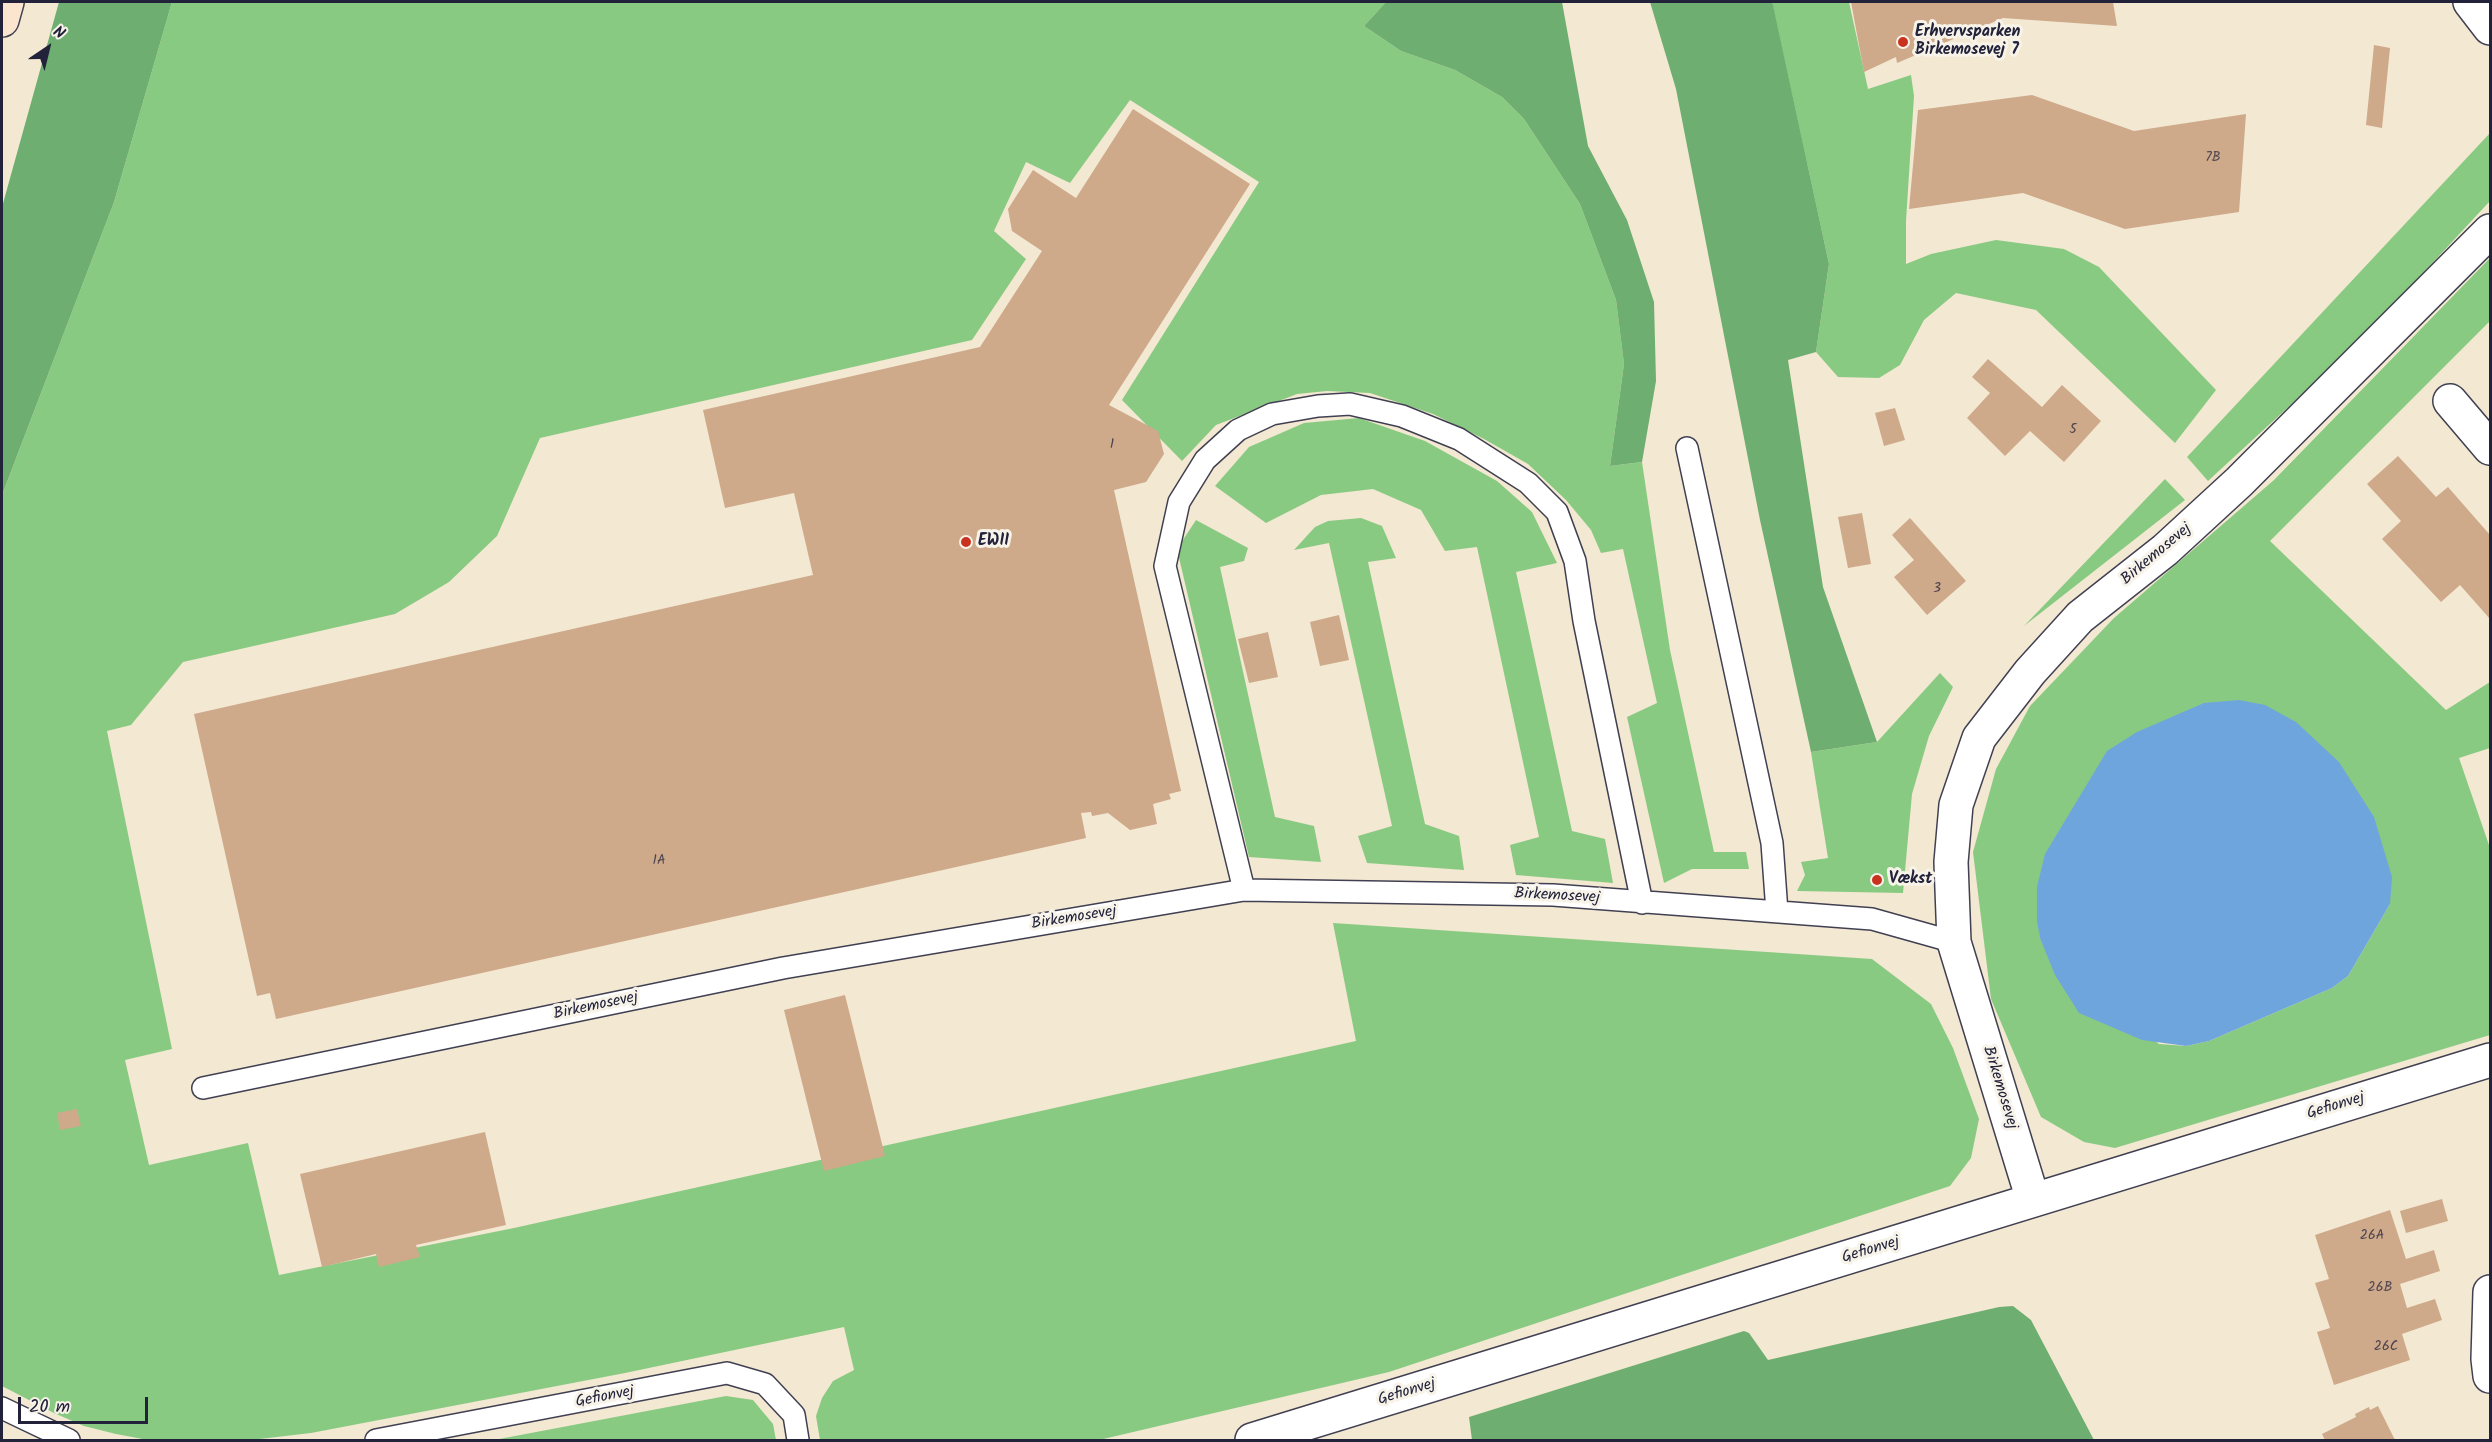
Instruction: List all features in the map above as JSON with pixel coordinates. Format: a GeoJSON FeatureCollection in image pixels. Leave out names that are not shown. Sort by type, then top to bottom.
{"type":"FeatureCollection","features":[{"type":"Feature","properties":{"kind":"main road"},"geometry":{"type":"LineString","coordinates":[[2,20],[7,2]]}},
{"type":"Feature","properties":{"kind":"street"},"geometry":{"type":"LineString","coordinates":[[2470,2],[2490,28]]}},
{"type":"Feature","properties":{"kind":"street","name":"Birkemosevej"},"geometry":{"type":"LineString","coordinates":[[2033,1200],[1954,942],[1951,862],[1956,805],[1979,738],[2030,672],[2080,617],[2165,550],[2240,482],[2490,231]]}},
{"type":"Feature","properties":{"kind":"street"},"geometry":{"type":"LineString","coordinates":[[2450,401],[2490,448]]}},
{"type":"Feature","properties":{"kind":"street","name":"Gefionvej"},"geometry":{"type":"LineString","coordinates":[[1252,1440],[2490,1060]]}},
{"type":"Feature","properties":{"kind":"street"},"geometry":{"type":"LineString","coordinates":[[2490,1292],[2488,1359],[2490,1376]]}},
{"type":"Feature","properties":{"kind":"lane"},"geometry":{"type":"LineString","coordinates":[[1244,890],[1165,566],[1167,555],[1179,502],[1205,460],[1238,430],[1272,414],[1318,406],[1350,404],[1402,416],[1459,439],[1528,483],[1557,512],[1575,561],[1584,621],[1642,903]]}},
{"type":"Feature","properties":{"kind":"lane"},"geometry":{"type":"LineString","coordinates":[[1687,448],[1772,843],[1778,912]]}},
{"type":"Feature","properties":{"kind":"lane","name":"Birkemosevej"},"geometry":{"type":"LineString","coordinates":[[203,1088],[783,968],[1244,890],[1553,895],[1872,919],[1954,942]]}},
{"type":"Feature","properties":{"kind":"lane","name":"Gefionvej"},"geometry":{"type":"LineString","coordinates":[[376,1440],[727,1373],[765,1384],[794,1415],[798,1440]]}},
{"type":"Feature","properties":{"kind":"lane"},"geometry":{"type":"LineString","coordinates":[[2,1408],[69,1440]]}},
{"type":"Feature","properties":{"kind":"green space"},"geometry":{"type":"Polygon","coordinates":[[[59,2],[172,2],[114,202],[2,495],[2,207],[59,2]]]}},
{"type":"Feature","properties":{"kind":"green space"},"geometry":{"type":"Polygon","coordinates":[[[172,2],[1386,2],[1364,26],[1401,51],[1455,70],[1502,97],[1524,119],[1580,204],[1616,300],[1624,364],[1610,466],[1642,462],[1670,650],[1714,852],[1746,852],[1749,869],[1692,869],[1664,883],[1627,717],[1657,703],[1623,549],[1601,553],[1591,530],[1566,500],[1528,464],[1433,414],[1370,393],[1327,391],[1297,394],[1216,425],[1182,461],[1122,400],[1259,182],[1130,100],[1070,183],[1026,162],[994,231],[1026,259],[972,340],[540,438],[497,536],[449,582],[395,614],[183,662],[131,725],[107,731],[172,1049],[125,1060],[149,1165],[248,1143],[279,1275],[514,1228],[1356,1041],[1333,923],[1872,959],[1931,1004],[1953,1048],[1979,1119],[1971,1158],[1950,1186],[1389,1372],[1099,1440],[820,1440],[816,1416],[822,1398],[833,1381],[854,1370],[844,1327],[625,1373],[311,1433],[251,1440],[148,1440],[116,1434],[84,1426],[2,1386],[2,495],[114,202],[172,2]]]}},
{"type":"Feature","properties":{"kind":"green space"},"geometry":{"type":"Polygon","coordinates":[[[1386,2],[1562,2],[1588,146],[1627,220],[1654,302],[1656,381],[1642,462],[1610,466],[1624,364],[1616,300],[1580,204],[1524,119],[1502,97],[1455,70],[1401,51],[1364,26],[1386,2]]]}},
{"type":"Feature","properties":{"kind":"green space"},"geometry":{"type":"Polygon","coordinates":[[[1650,2],[1772,2],[1773,5],[1829,264],[1816,352],[1788,360],[1823,587],[1877,742],[1811,752],[1760,520],[1676,89],[1650,2]]]}},
{"type":"Feature","properties":{"kind":"green space"},"geometry":{"type":"Polygon","coordinates":[[[1772,2],[1849,2],[1868,89],[1911,75],[1914,96],[1906,221],[1906,264],[1931,254],[1996,240],[2064,249],[2099,267],[2216,390],[2175,443],[2036,310],[1956,293],[1924,320],[1900,365],[1879,378],[1838,377],[1816,352],[1829,264],[1772,2]]]}},
{"type":"Feature","properties":{"kind":"green space"},"geometry":{"type":"Polygon","coordinates":[[[2490,133],[2490,201],[2359,342],[2208,481],[2187,457],[2490,133]]]}},
{"type":"Feature","properties":{"kind":"green space"},"geometry":{"type":"Polygon","coordinates":[[[2490,258],[2490,321],[2270,541],[2446,710],[2490,682],[2490,748],[2459,758],[2490,848],[2490,1035],[2115,1148],[2084,1142],[2041,1117],[1991,999],[1973,852],[1996,769],[2030,706],[2114,618],[2274,480],[2490,258]],[[2037,887],[2040,938],[2159,1044],[2186,1046],[2209,1041],[2332,988],[2348,976],[2390,904],[2037,887]]]}},
{"type":"Feature","properties":{"kind":"green space"},"geometry":{"type":"Polygon","coordinates":[[[1359,418],[1425,441],[1497,481],[1532,512],[1557,563],[1516,572],[1572,831],[1605,839],[1613,883],[1516,875],[1510,845],[1539,837],[1477,547],[1445,551],[1421,510],[1373,489],[1321,495],[1266,523],[1215,486],[1249,447],[1304,423],[1359,418]]]}},
{"type":"Feature","properties":{"kind":"green space"},"geometry":{"type":"Polygon","coordinates":[[[2165,479],[2185,500],[2024,626],[2165,479]]]}},
{"type":"Feature","properties":{"kind":"green space"},"geometry":{"type":"Polygon","coordinates":[[[1361,518],[1382,526],[1396,558],[1368,562],[1425,824],[1459,836],[1464,870],[1367,863],[1358,836],[1392,826],[1329,543],[1294,550],[1315,527],[1328,521],[1361,518]]]}},
{"type":"Feature","properties":{"kind":"green space"},"geometry":{"type":"Polygon","coordinates":[[[1196,520],[1248,548],[1244,561],[1220,567],[1275,817],[1314,826],[1321,862],[1249,857],[1177,549],[1196,520]]]}},
{"type":"Feature","properties":{"kind":"green space"},"geometry":{"type":"Polygon","coordinates":[[[1940,673],[1953,687],[1929,736],[1912,794],[1903,893],[1797,891],[1805,875],[1801,862],[1828,858],[1811,752],[1877,742],[1940,673]]]}},
{"type":"Feature","properties":{"kind":"green space"},"geometry":{"type":"Polygon","coordinates":[[[2013,1306],[2031,1320],[2094,1440],[1472,1440],[1469,1417],[1744,1331],[1749,1333],[1768,1360],[1999,1307],[2013,1306]]]}},
{"type":"Feature","properties":{"kind":"green space"},"geometry":{"type":"Polygon","coordinates":[[[726,1396],[753,1400],[773,1424],[776,1440],[494,1440],[726,1396]]]}},
{"type":"Feature","properties":{"kind":"water"},"geometry":{"type":"Polygon","coordinates":[[[2239,700],[2265,705],[2296,722],[2339,762],[2374,817],[2392,877],[2390,904],[2348,976],[2332,988],[2209,1041],[2186,1046],[2142,1040],[2079,1013],[2055,975],[2040,938],[2037,921],[2037,887],[2045,854],[2107,751],[2137,732],[2204,703],[2239,700]]]}},
{"type":"Feature","properties":{"kind":"building","name":"Erhvervsparken Birkemosevej 7"},"geometry":{"type":"Polygon","coordinates":[[[1851,2],[2113,2],[2117,26],[2003,18],[1897,63],[1896,57],[1864,72],[1851,2]]]}},
{"type":"Feature","properties":{"kind":"building"},"geometry":{"type":"Polygon","coordinates":[[[2374,45],[2390,48],[2382,128],[2366,125],[2374,45]]]}},
{"type":"Feature","properties":{"kind":"building"},"geometry":{"type":"Polygon","coordinates":[[[2032,95],[2134,131],[2246,114],[2239,212],[2125,229],[2023,193],[1909,209],[1918,110],[2032,95]]]}},
{"type":"Feature","properties":{"kind":"building","name":"EWII"},"geometry":{"type":"Polygon","coordinates":[[[1133,109],[1250,184],[1109,405],[1158,431],[1164,454],[1146,482],[1114,490],[1181,791],[1169,794],[1171,799],[1153,804],[1157,824],[1130,830],[1108,813],[1092,816],[1091,812],[1081,813],[1086,838],[276,1019],[270,993],[257,996],[194,714],[813,575],[794,493],[725,508],[703,410],[980,347],[1042,251],[1012,231],[1008,209],[1033,170],[1076,198],[1133,109]]]}},
{"type":"Feature","properties":{"kind":"building"},"geometry":{"type":"Polygon","coordinates":[[[1988,359],[2042,407],[2062,385],[2101,421],[2064,462],[2030,431],[2005,456],[1967,418],[1990,393],[1972,377],[1988,359]]]}},
{"type":"Feature","properties":{"kind":"building"},"geometry":{"type":"Polygon","coordinates":[[[1895,408],[1905,440],[1884,446],[1875,413],[1895,408]]]}},
{"type":"Feature","properties":{"kind":"building"},"geometry":{"type":"Polygon","coordinates":[[[2398,456],[2436,497],[2448,487],[2490,535],[2490,619],[2460,585],[2441,602],[2382,539],[2401,521],[2367,484],[2398,456]]]}},
{"type":"Feature","properties":{"kind":"building"},"geometry":{"type":"Polygon","coordinates":[[[1862,513],[1871,564],[1848,568],[1838,517],[1862,513]]]}},
{"type":"Feature","properties":{"kind":"building"},"geometry":{"type":"Polygon","coordinates":[[[1910,518],[1966,581],[1927,615],[1894,577],[1914,560],[1892,535],[1910,518]]]}},
{"type":"Feature","properties":{"kind":"building"},"geometry":{"type":"Polygon","coordinates":[[[1339,615],[1349,660],[1320,666],[1310,622],[1339,615]]]}},
{"type":"Feature","properties":{"kind":"building"},"geometry":{"type":"Polygon","coordinates":[[[1268,632],[1278,677],[1249,683],[1238,639],[1268,632]]]}},
{"type":"Feature","properties":{"kind":"building"},"geometry":{"type":"Polygon","coordinates":[[[845,995],[885,1156],[824,1171],[784,1010],[845,995]]]}},
{"type":"Feature","properties":{"kind":"building"},"geometry":{"type":"Polygon","coordinates":[[[77,1109],[81,1126],[60,1130],[57,1113],[77,1109]]]}},
{"type":"Feature","properties":{"kind":"building"},"geometry":{"type":"Polygon","coordinates":[[[485,1132],[506,1225],[416,1245],[420,1257],[379,1267],[376,1254],[322,1267],[300,1174],[485,1132]]]}},
{"type":"Feature","properties":{"kind":"building"},"geometry":{"type":"Polygon","coordinates":[[[2442,1199],[2448,1221],[2406,1233],[2400,1211],[2442,1199]]]}},
{"type":"Feature","properties":{"kind":"building"},"geometry":{"type":"Polygon","coordinates":[[[2390,1210],[2406,1259],[2434,1250],[2440,1271],[2400,1284],[2407,1308],[2435,1299],[2442,1320],[2402,1334],[2410,1360],[2334,1385],[2317,1332],[2330,1328],[2315,1283],[2329,1279],[2315,1235],[2390,1210]]]}},
{"type":"Feature","properties":{"kind":"building"},"geometry":{"type":"Polygon","coordinates":[[[2378,1406],[2395,1440],[2325,1440],[2322,1434],[2356,1417],[2355,1414],[2369,1407],[2370,1410],[2378,1406]]]}},
{"type":"Feature","properties":{"kind":"place","name":"Erhvervsparken Birkemosevej 7"},"geometry":{"type":"Point","coordinates":[1903,42]}},
{"type":"Feature","properties":{"kind":"place","name":"EWII"},"geometry":{"type":"Point","coordinates":[966,542]}},
{"type":"Feature","properties":{"kind":"place","name":"Vækst"},"geometry":{"type":"Point","coordinates":[1877,880]}}]}
